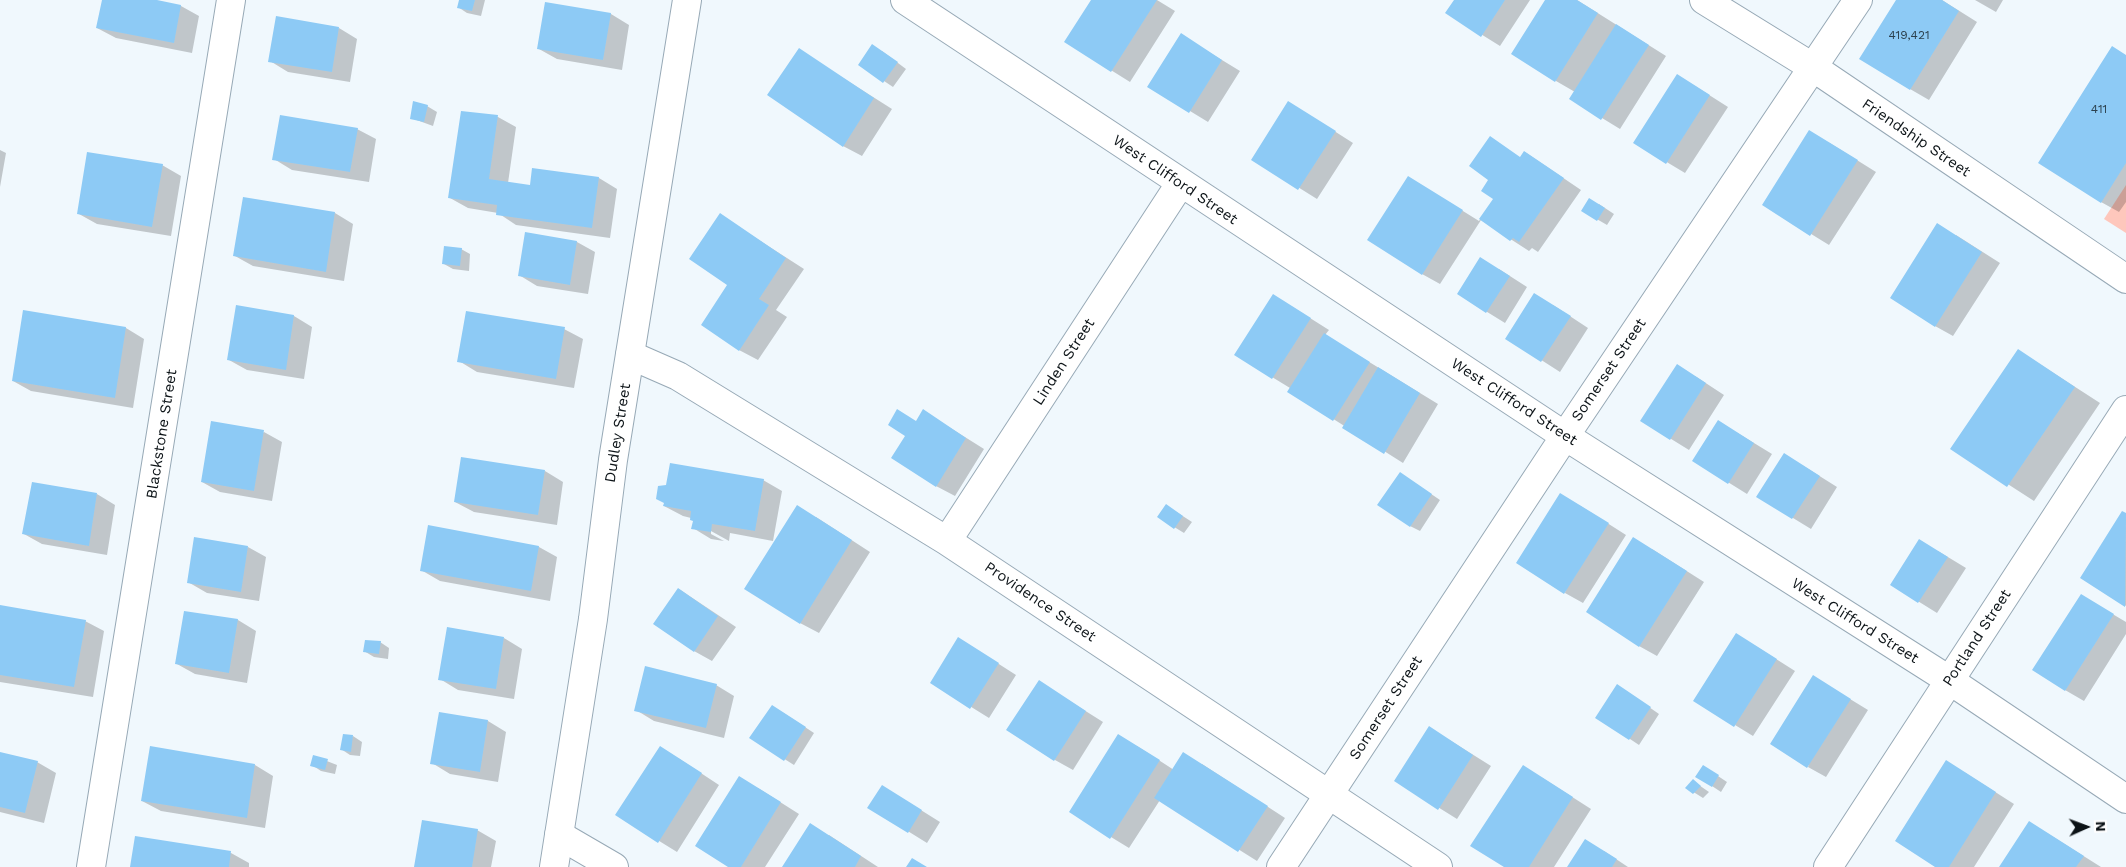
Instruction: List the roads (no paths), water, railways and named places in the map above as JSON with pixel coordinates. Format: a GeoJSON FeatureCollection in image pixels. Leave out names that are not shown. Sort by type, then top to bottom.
{"type":"FeatureCollection","features":[{"type":"Feature","properties":{"kind":"street","name":"Blackstone Street"},"geometry":{"type":"LineString","coordinates":[[91,867],[231,0]]}},
{"type":"Feature","properties":{"kind":"street","name":"Dudley Street"},"geometry":{"type":"LineString","coordinates":[[554,867],[593,619],[613,460],[687,0]]}},
{"type":"Feature","properties":{"kind":"street","name":"West Clifford Street"},"geometry":{"type":"LineString","coordinates":[[905,0],[1180,184],[1565,436],[1949,680],[2126,799]]}},
{"type":"Feature","properties":{"kind":"street","name":"Friendship Street"},"geometry":{"type":"LineString","coordinates":[[1704,0],[1814,68],[2126,279]]}},
{"type":"Feature","properties":{"kind":"street","name":"Somerset Street"},"geometry":{"type":"LineString","coordinates":[[1281,867],[1565,436],[1858,0]]}},
{"type":"Feature","properties":{"kind":"street","name":"Linden Street"},"geometry":{"type":"LineString","coordinates":[[947,541],[1180,184]]}},
{"type":"Feature","properties":{"kind":"street","name":"Providence Street"},"geometry":{"type":"LineString","coordinates":[[630,355],[678,376],[947,541],[1438,867]]}},
{"type":"Feature","properties":{"kind":"street","name":"Portland Street"},"geometry":{"type":"LineString","coordinates":[[1828,867],[2126,410]]}},
{"type":"Feature","properties":{"kind":"street"},"geometry":{"type":"LineString","coordinates":[[559,835],[614,867]]}}]}
